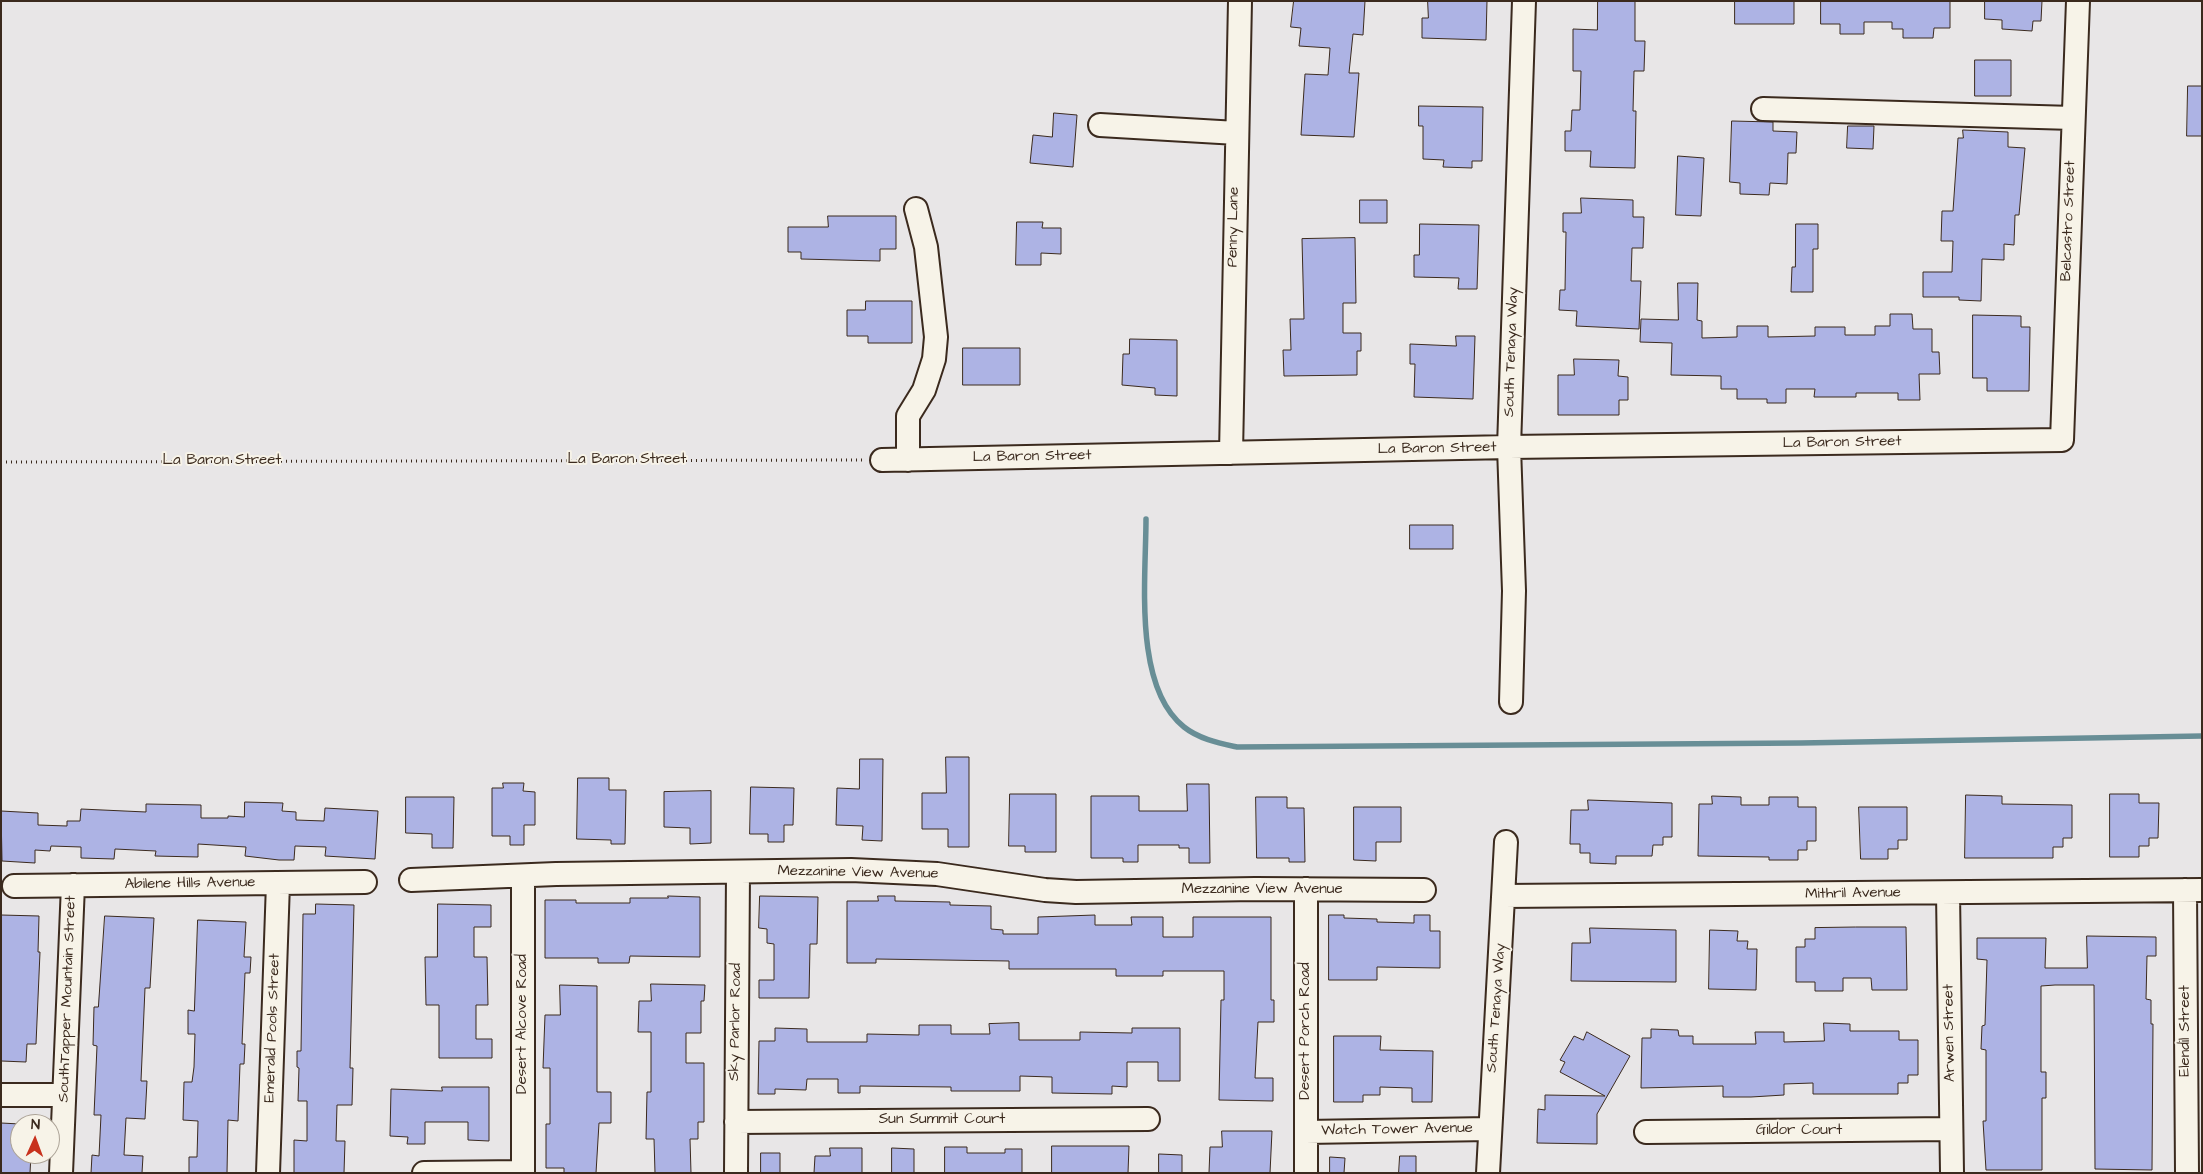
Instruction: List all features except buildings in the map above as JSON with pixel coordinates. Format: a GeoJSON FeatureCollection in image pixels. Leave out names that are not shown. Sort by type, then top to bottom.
{"type":"FeatureCollection","features":[{"type":"Feature","properties":{"kind":"street","name":"Penny Lane"},"geometry":{"type":"LineString","coordinates":[[1231,453],[1240,1]]}},
{"type":"Feature","properties":{"kind":"street","name":"South Tenaya Way"},"geometry":{"type":"LineString","coordinates":[[1511,702],[1514,591],[1509,447],[1524,1]]}},
{"type":"Feature","properties":{"kind":"street","name":"Belcastro Street"},"geometry":{"type":"LineString","coordinates":[[2062,440],[2078,1]]}},
{"type":"Feature","properties":{"kind":"street"},"geometry":{"type":"LineString","coordinates":[[1763,109],[2073,118]]}},
{"type":"Feature","properties":{"kind":"street"},"geometry":{"type":"LineString","coordinates":[[1100,125],[1237,133]]}},
{"type":"Feature","properties":{"kind":"street"},"geometry":{"type":"LineString","coordinates":[[908,460],[908,416],[924,390],[934,359],[936,336],[926,247],[916,209]]}},
{"type":"Feature","properties":{"kind":"street","name":"La Baron Street"},"geometry":{"type":"LineString","coordinates":[[882,460],[1509,447],[2062,440]]}},
{"type":"Feature","properties":{"kind":"street","name":"South Tenaya Way"},"geometry":{"type":"LineString","coordinates":[[1488,1173],[1488,1129],[1506,842]]}},
{"type":"Feature","properties":{"kind":"street","name":"Mezzanine View Avenue"},"geometry":{"type":"LineString","coordinates":[[411,880],[738,872],[900,871],[1076,892],[1306,889],[1424,890]]}},
{"type":"Feature","properties":{"kind":"street","name":"Sky Parlor Road"},"geometry":{"type":"LineString","coordinates":[[736,1173],[738,872]]}},
{"type":"Feature","properties":{"kind":"street","name":"Desert Alcove Road"},"geometry":{"type":"LineString","coordinates":[[424,1173],[523,1172],[523,876]]}},
{"type":"Feature","properties":{"kind":"street","name":"Abilene Hills Avenue"},"geometry":{"type":"LineString","coordinates":[[14,886],[365,882]]}},
{"type":"Feature","properties":{"kind":"street","name":"Emerald Pools Street"},"geometry":{"type":"LineString","coordinates":[[268,1173],[278,883]]}},
{"type":"Feature","properties":{"kind":"street","name":"SouthTapper Mountain Street"},"geometry":{"type":"LineString","coordinates":[[61,1173],[72,885]]}},
{"type":"Feature","properties":{"kind":"street","name":"Desert Porch Road"},"geometry":{"type":"LineString","coordinates":[[1306,889],[1306,1173]]}},
{"type":"Feature","properties":{"kind":"street","name":"Mithril Avenue"},"geometry":{"type":"LineString","coordinates":[[1504,896],[2193,890]]}},
{"type":"Feature","properties":{"kind":"street","name":"Elendil Street"},"geometry":{"type":"LineString","coordinates":[[2187,1173],[2194,1127],[2193,890]]}},
{"type":"Feature","properties":{"kind":"street","name":"Arwen Street"},"geometry":{"type":"LineString","coordinates":[[1948,893],[1952,1173]]}},
{"type":"Feature","properties":{"kind":"street"},"geometry":{"type":"LineString","coordinates":[[1,1095],[64,1095]]}},
{"type":"Feature","properties":{"kind":"street","name":"Sun Summit Court"},"geometry":{"type":"LineString","coordinates":[[736,1122],[1148,1119]]}},
{"type":"Feature","properties":{"kind":"street","name":"Watch Tower Avenue"},"geometry":{"type":"LineString","coordinates":[[1306,1132],[1488,1129]]}},
{"type":"Feature","properties":{"kind":"street","name":"Gildor Court"},"geometry":{"type":"LineString","coordinates":[[1646,1132],[1951,1130]]}},
{"type":"Feature","properties":{"kind":"path","name":"La Baron Street"},"geometry":{"type":"LineString","coordinates":[[1,462],[882,460]]}},
{"type":"Feature","properties":{"kind":"waterway"},"geometry":{"type":"LineString","coordinates":[[1146,519],[1146,630],[1150,659],[1157,686],[1168,709],[1184,727],[1203,738],[1237,747],[1801,743],[2202,736]]}}]}
